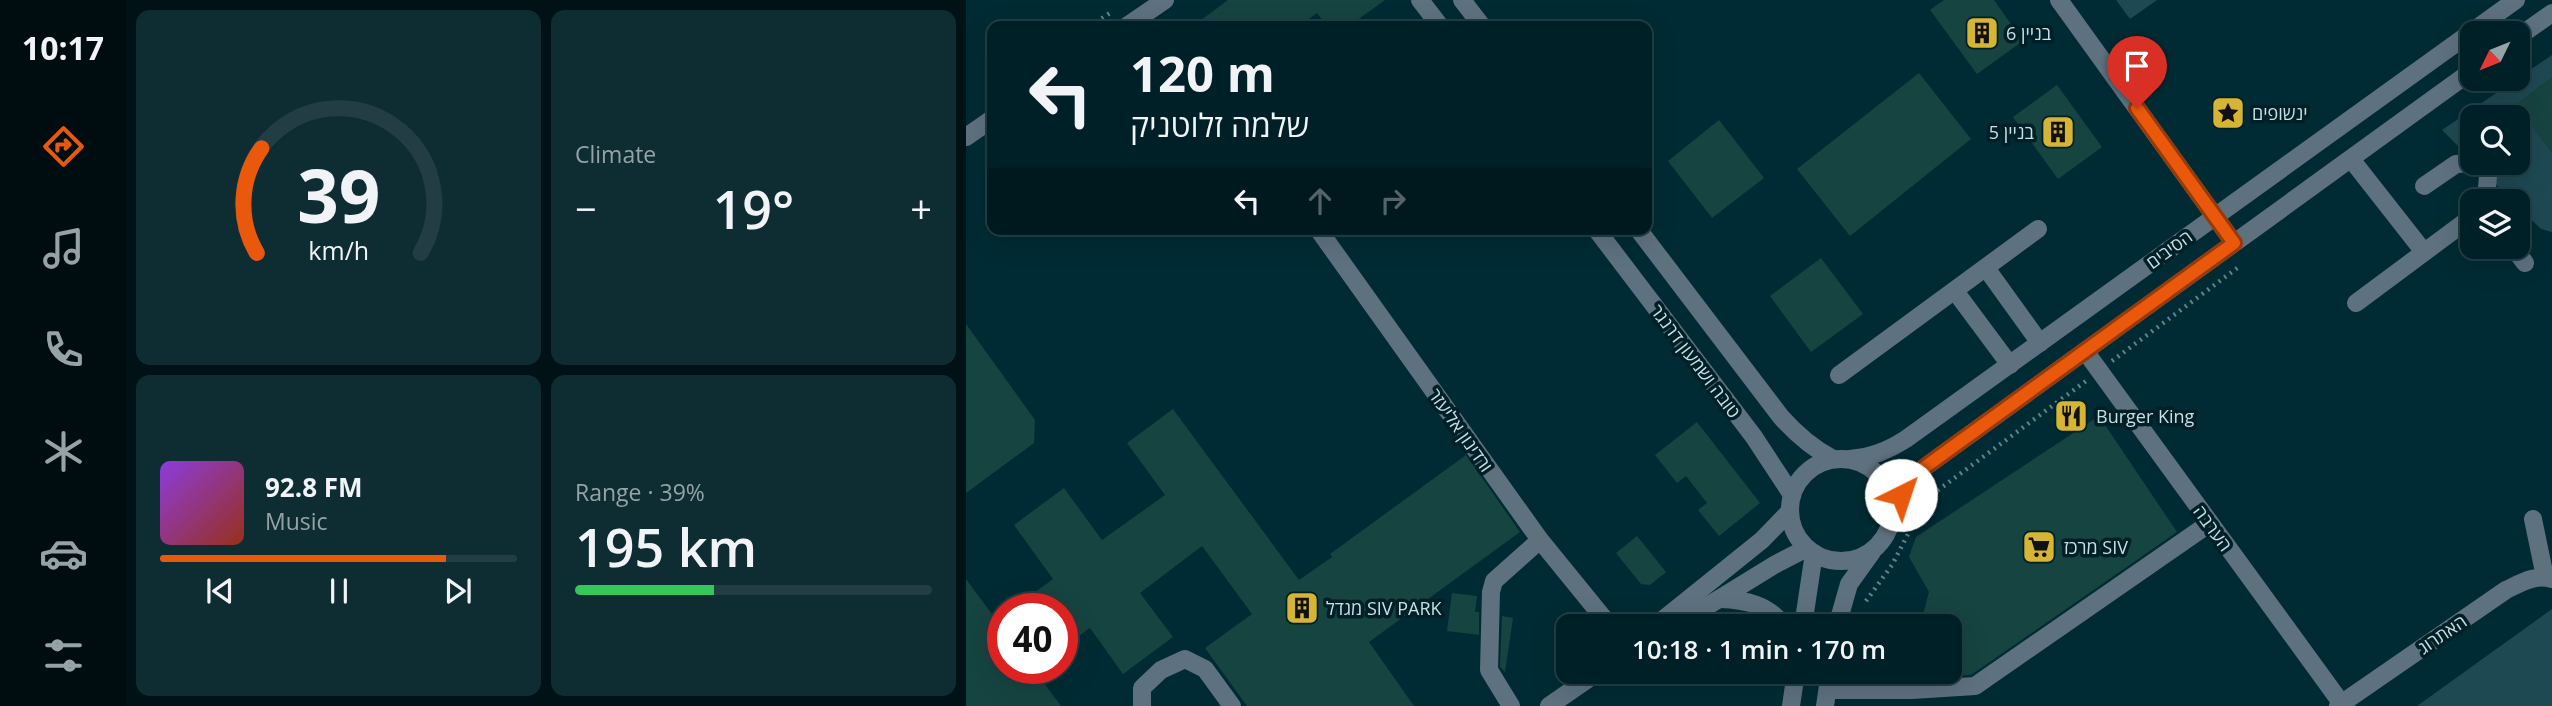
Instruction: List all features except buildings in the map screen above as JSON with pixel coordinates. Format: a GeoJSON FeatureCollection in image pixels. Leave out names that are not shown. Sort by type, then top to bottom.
{"type":"FeatureCollection","features":[{"type":"Feature","properties":{"kind":"street"},"geometry":{"type":"LineString","coordinates":[[1134,21],[1165,0]]}},
{"type":"Feature","properties":{"kind":"street"},"geometry":{"type":"LineString","coordinates":[[1420,0],[1436,21]]}},
{"type":"Feature","properties":{"kind":"street"},"geometry":{"type":"LineString","coordinates":[[1462,0],[1478,21]]}},
{"type":"Feature","properties":{"kind":"street"},"geometry":{"type":"LineString","coordinates":[[2059,0],[2234,243]]}},
{"type":"Feature","properties":{"kind":"street","name":"הסיבים"},"geometry":{"type":"LineString","coordinates":[[1842,459],[1873,457],[1888,451],[2516,0]]}},
{"type":"Feature","properties":{"kind":"street"},"geometry":{"type":"LineString","coordinates":[[2530,29],[2552,13]]}},
{"type":"Feature","properties":{"kind":"street","name":"הסיבים"},"geometry":{"type":"LineString","coordinates":[[1892,514],[1901,495],[1925,467],[2460,79]]}},
{"type":"Feature","properties":{"kind":"street"},"geometry":{"type":"LineString","coordinates":[[966,137],[987,122]]}},
{"type":"Feature","properties":{"kind":"street"},"geometry":{"type":"LineString","coordinates":[[2351,159],[2424,252]]}},
{"type":"Feature","properties":{"kind":"street"},"geometry":{"type":"LineString","coordinates":[[2424,186],[2460,164]]}},
{"type":"Feature","properties":{"kind":"street"},"geometry":{"type":"LineString","coordinates":[[2356,303],[2460,226]]}},
{"type":"Feature","properties":{"kind":"street"},"geometry":{"type":"LineString","coordinates":[[1839,374],[2038,229]]}},
{"type":"Feature","properties":{"kind":"street","name":"ורדינון אליעזר"},"geometry":{"type":"LineString","coordinates":[[1322,235],[1540,540],[1600,614]]}},
{"type":"Feature","properties":{"kind":"street","name":"טובה ושמעון דרנגר"},"geometry":{"type":"LineString","coordinates":[[1600,235],[1754,437],[1791,503]]}},
{"type":"Feature","properties":{"kind":"street","name":"טובה ושמעון דרנגר"},"geometry":{"type":"LineString","coordinates":[[1643,235],[1796,434],[1816,450],[1842,459]]}},
{"type":"Feature","properties":{"kind":"street"},"geometry":{"type":"LineString","coordinates":[[2522,259],[2525,263]]}},
{"type":"Feature","properties":{"kind":"street"},"geometry":{"type":"LineString","coordinates":[[1986,268],[2040,343]]}},
{"type":"Feature","properties":{"kind":"street"},"geometry":{"type":"LineString","coordinates":[[1955,291],[2010,365]]}},
{"type":"Feature","properties":{"kind":"street","name":"הערבה"},"geometry":{"type":"LineString","coordinates":[[2085,352],[2340,705]]}},
{"type":"Feature","properties":{"kind":"street"},"geometry":{"type":"LineString","coordinates":[[1840,614],[1849,584],[1856,571],[1885,537],[1892,514],[1888,492],[1877,473],[1864,464],[1842,459],[1819,463],[1807,471],[1797,482],[1791,503],[1792,525],[1810,551],[1830,560],[1847,561],[1863,556],[1877,546]]}},
{"type":"Feature","properties":{"kind":"street"},"geometry":{"type":"LineString","coordinates":[[1671,614],[1762,540],[1791,503]]}},
{"type":"Feature","properties":{"kind":"street"},"geometry":{"type":"LineString","coordinates":[[2533,519],[2549,578]]}},
{"type":"Feature","properties":{"kind":"street"},"geometry":{"type":"LineString","coordinates":[[1828,689],[1912,690],[1975,686],[2210,523]]}},
{"type":"Feature","properties":{"kind":"street"},"geometry":{"type":"LineString","coordinates":[[1511,706],[1489,670],[1491,592],[1494,581],[1540,540]]}},
{"type":"Feature","properties":{"kind":"street"},"geometry":{"type":"LineString","coordinates":[[1695,614],[1776,564],[1810,551]]}},
{"type":"Feature","properties":{"kind":"street"},"geometry":{"type":"LineString","coordinates":[[1804,614],[1810,551]]}},
{"type":"Feature","properties":{"kind":"street","name":"האתרוג"},"geometry":{"type":"LineString","coordinates":[[2340,705],[2506,590],[2526,580],[2549,578]]}},
{"type":"Feature","properties":{"kind":"street"},"geometry":{"type":"LineString","coordinates":[[1720,599],[1756,603],[1772,614]]}},
{"type":"Feature","properties":{"kind":"street"},"geometry":{"type":"LineString","coordinates":[[1142,706],[1142,688],[1161,670],[1185,659],[1205,669],[1232,706]]}},
{"type":"Feature","properties":{"kind":"street"},"geometry":{"type":"LineString","coordinates":[[1549,706],[1581,684]]}},
{"type":"Feature","properties":{"kind":"street"},"geometry":{"type":"LineString","coordinates":[[1791,706],[1794,684]]}},
{"type":"Feature","properties":{"kind":"path"},"geometry":{"type":"LineString","coordinates":[[1097,21],[1118,7]]}},
{"type":"Feature","properties":{"kind":"shaded area"},"geometry":{"type":"Polygon","coordinates":[[[2116,0],[2157,0],[2130,19],[2116,0]]]}},
{"type":"Feature","properties":{"kind":"shaded area"},"geometry":{"type":"Polygon","coordinates":[[[2552,55],[2552,232],[2541,229],[2530,218],[2530,189],[2501,189],[2486,175],[2530,175],[2530,105],[2479,105],[2499,91],[2530,91],[2530,70],[2552,55]]]}},
{"type":"Feature","properties":{"kind":"shaded area"},"geometry":{"type":"Polygon","coordinates":[[[2460,118],[2460,148],[2442,130],[2460,118]]]}},
{"type":"Feature","properties":{"kind":"shaded area"},"geometry":{"type":"Polygon","coordinates":[[[2552,609],[2552,706],[2417,706],[2552,609]]]}},
{"type":"Feature","properties":{"kind":"place","name":"בניין 6"},"geometry":{"type":"Point","coordinates":[1982,33]}},
{"type":"Feature","properties":{"kind":"place","name":"ינשופים"},"geometry":{"type":"Point","coordinates":[2228,113]}},
{"type":"Feature","properties":{"kind":"place","name":"בניין 5"},"geometry":{"type":"Point","coordinates":[2058,132]}},
{"type":"Feature","properties":{"kind":"place","name":"Burger King"},"geometry":{"type":"Point","coordinates":[2071,416]}},
{"type":"Feature","properties":{"kind":"place","name":"מרכז SIV"},"geometry":{"type":"Point","coordinates":[2039,547]}},
{"type":"Feature","properties":{"kind":"place","name":"מגדל SIV PARK"},"geometry":{"type":"Point","coordinates":[1302,608]}},
{"type":"Feature","properties":{"kind":"route"},"geometry":{"type":"LineString","coordinates":[[1901,495],[1925,467],[2234,243],[2137,108]]}}]}
